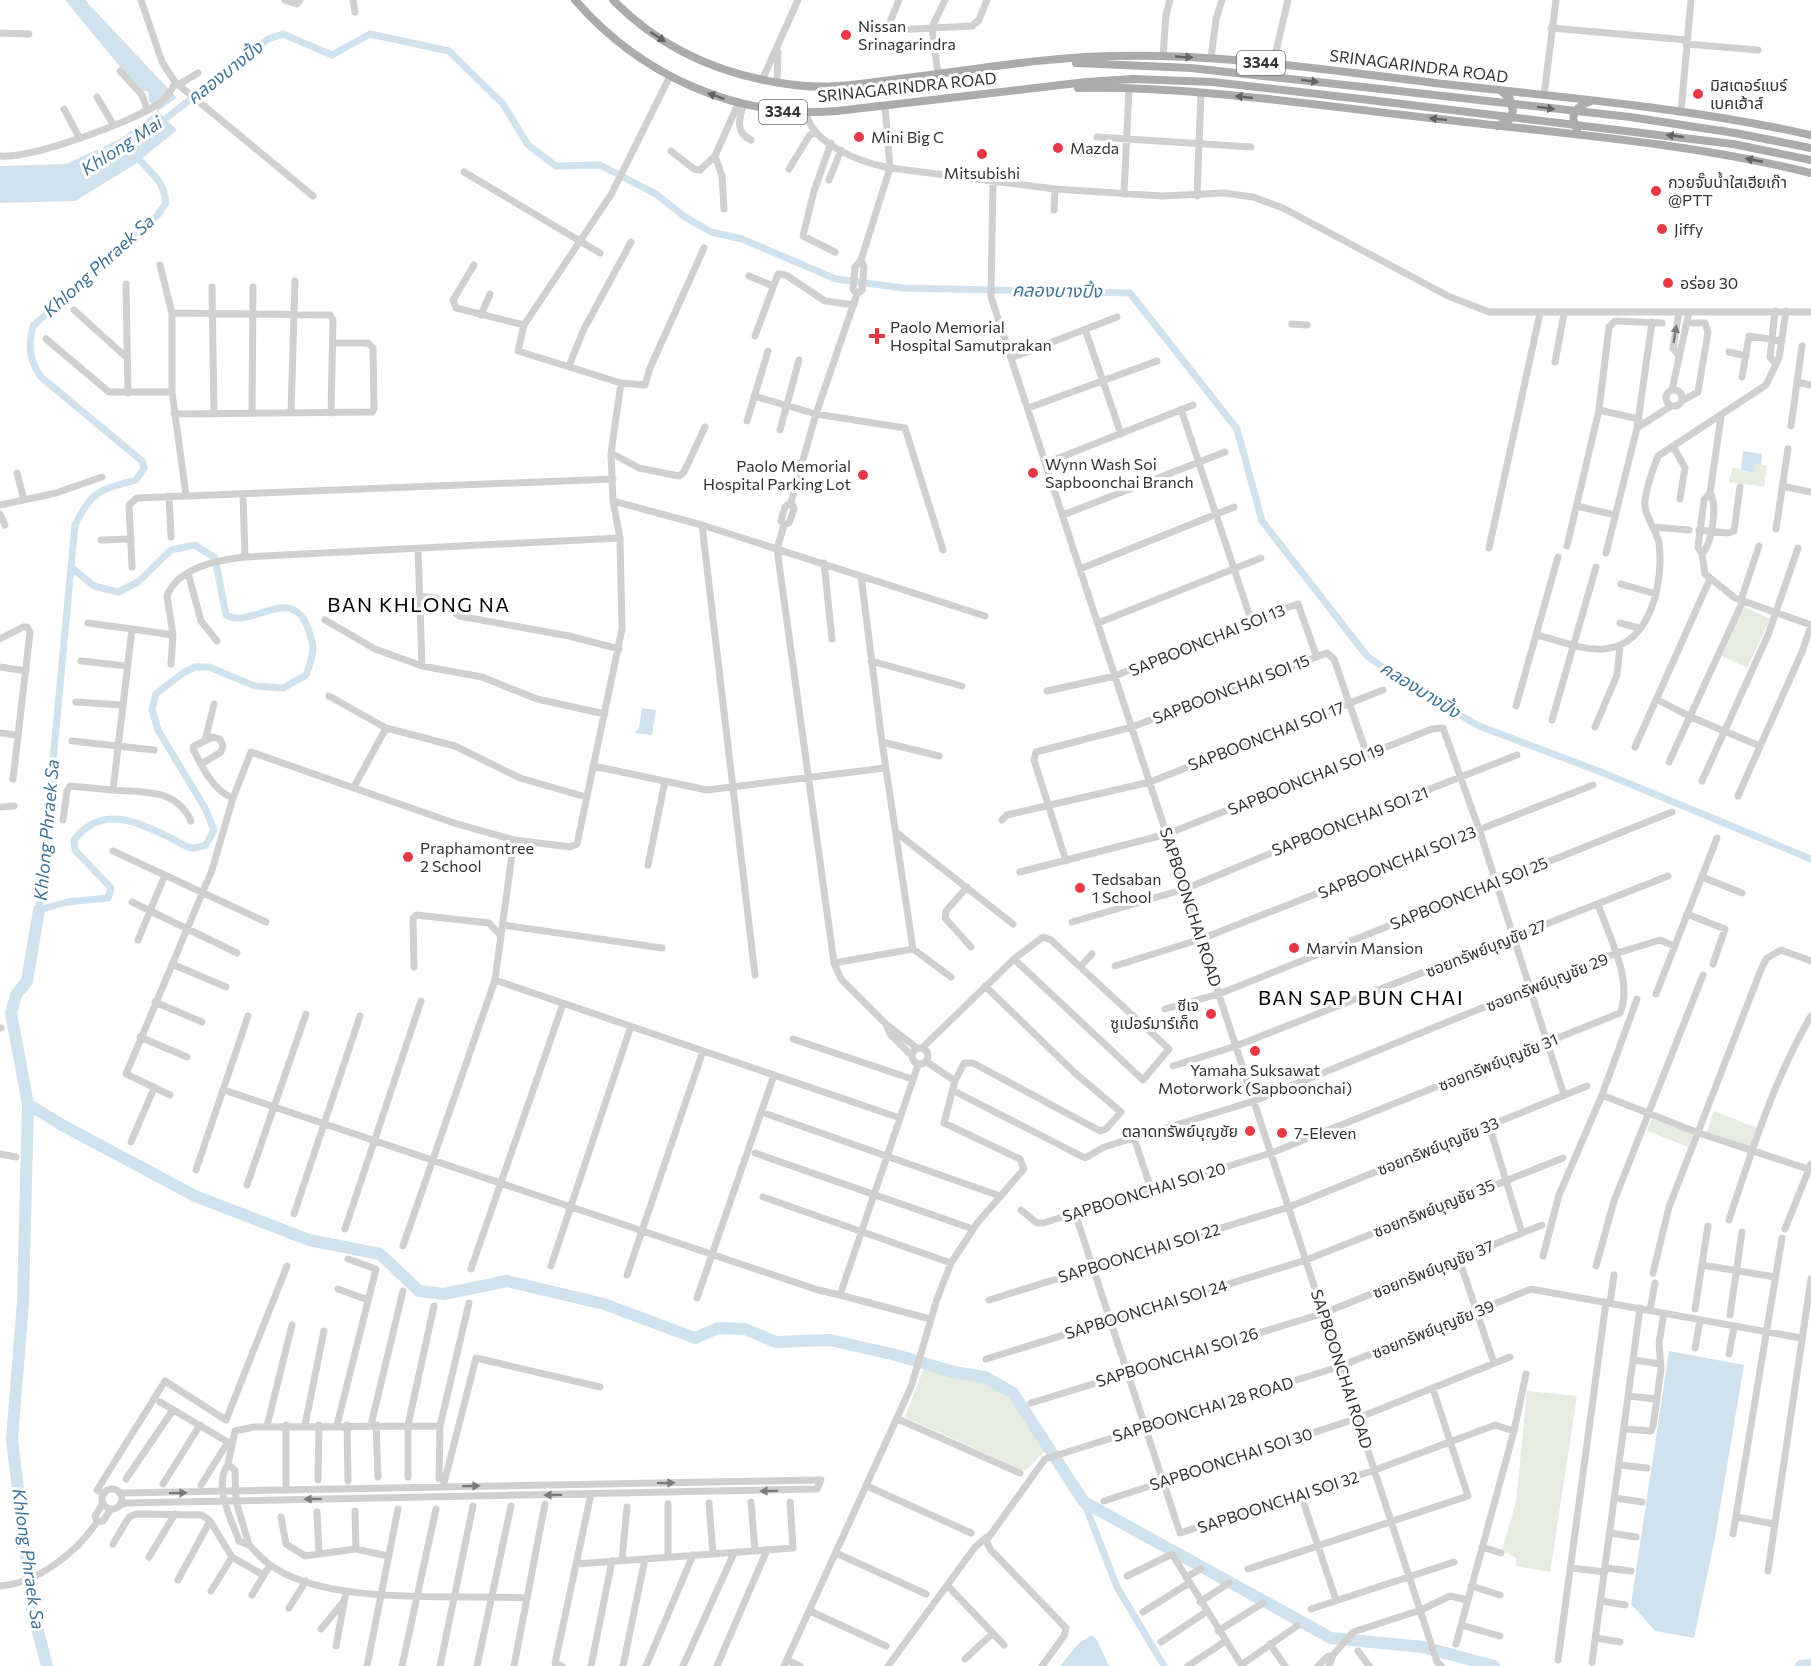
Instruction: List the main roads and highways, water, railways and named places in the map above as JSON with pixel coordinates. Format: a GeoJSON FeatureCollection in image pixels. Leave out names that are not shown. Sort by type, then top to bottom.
{"type":"FeatureCollection","features":[{"type":"Feature","properties":{"kind":"main road","name":"SRINAGARINDRA ROAD"},"geometry":{"type":"LineString","coordinates":[[575,0],[610,36],[670,76],[741,105],[806,114],[1109,80],[1158,79],[1213,82],[1733,144],[1811,160]]}},
{"type":"Feature","properties":{"kind":"main road","name":"SRINAGARINDRA ROAD"},"geometry":{"type":"LineString","coordinates":[[613,0],[641,26],[696,59],[762,81],[777,83],[826,87],[1083,57],[1211,58],[1681,112],[1811,135]]}},
{"type":"Feature","properties":{"kind":"main road","name":"SRINAGARINDRA ROAD"},"geometry":{"type":"LineString","coordinates":[[1021,65],[1085,63],[1159,66],[1363,87],[1629,117],[1735,133],[1811,148]]}},
{"type":"Feature","properties":{"kind":"main road","name":"SRINAGARINDRA ROAD"},"geometry":{"type":"LineString","coordinates":[[1023,90],[1129,88],[1201,93],[1700,150],[1811,173]]}},
{"type":"Feature","properties":{"kind":"main road"},"geometry":{"type":"LineString","coordinates":[[1496,126],[1509,120],[1513,111],[1510,99],[1500,90]]}},
{"type":"Feature","properties":{"kind":"main road"},"geometry":{"type":"LineString","coordinates":[[1588,136],[1578,129],[1573,118],[1579,107],[1591,101]]}},
{"type":"Feature","properties":{"kind":"water"},"geometry":{"type":"Polygon","coordinates":[[[65,0],[85,0],[177,98],[158,111],[149,101],[148,91],[140,91],[65,0]]]}},
{"type":"Feature","properties":{"kind":"water","name":"Khlong Mai"},"geometry":{"type":"Polygon","coordinates":[[[158,111],[177,130],[134,165],[75,201],[0,203],[0,166],[66,164],[120,139],[158,111]]]}},
{"type":"Feature","properties":{"kind":"water"},"geometry":{"type":"Polygon","coordinates":[[[1743,451],[1762,454],[1761,465],[1755,464],[1754,473],[1741,470],[1743,451]]]}},
{"type":"Feature","properties":{"kind":"water"},"geometry":{"type":"Polygon","coordinates":[[[642,708],[656,710],[652,735],[634,733],[639,728],[642,708]]]}},
{"type":"Feature","properties":{"kind":"water"},"geometry":{"type":"Polygon","coordinates":[[[1669,1351],[1744,1365],[1715,1538],[1694,1638],[1655,1631],[1631,1604],[1669,1351]]]}},
{"type":"Feature","properties":{"kind":"water"},"geometry":{"type":"Polygon","coordinates":[[[1092,1635],[1097,1640],[1109,1666],[1060,1666],[1079,1643],[1092,1635]]]}},
{"type":"Feature","properties":{"kind":"waterway","name":"คลองบางปิ้ง"},"geometry":{"type":"LineString","coordinates":[[160,123],[268,39],[283,34],[332,55],[370,34],[449,51],[503,104],[528,145],[556,166],[600,165],[656,194],[685,217],[711,232],[742,239],[836,279],[903,288],[1130,293],[1237,429],[1262,521],[1367,656],[1409,686],[1479,726],[1601,772],[1811,859]]}},
{"type":"Feature","properties":{"kind":"waterway"},"geometry":{"type":"LineString","coordinates":[[72,568],[94,586],[118,592],[138,582],[171,550],[195,545],[215,558],[226,615],[236,618],[280,608],[291,609],[300,614],[307,626],[313,651],[306,675],[283,688],[255,686],[209,667],[195,667],[183,673],[156,694],[152,709],[158,730],[205,808],[214,830],[206,845],[192,848],[145,826],[120,819],[96,822],[74,840],[75,850],[111,888],[108,898],[67,902],[39,910],[75,525],[81,513],[98,493],[136,480],[144,468],[142,461],[41,377],[32,358],[30,340],[33,326],[157,216],[166,203],[160,183],[140,160]]}},
{"type":"Feature","properties":{"kind":"waterway","name":"Khlong Phraek Sa"},"geometry":{"type":"LineString","coordinates":[[39,910],[27,981],[16,995],[11,1013],[28,1104],[23,1302],[12,1439],[32,1608],[47,1666]]}},
{"type":"Feature","properties":{"kind":"waterway"},"geometry":{"type":"LineString","coordinates":[[28,1104],[62,1125],[195,1196],[309,1240],[380,1254],[419,1291],[444,1294],[507,1281],[604,1304],[695,1338],[718,1328],[745,1329],[776,1342],[830,1340],[896,1355],[954,1372],[985,1377],[1013,1393],[1084,1502],[1331,1638],[1423,1647],[1494,1666]]}},
{"type":"Feature","properties":{"kind":"waterway"},"geometry":{"type":"LineString","coordinates":[[1084,1502],[1117,1587],[1164,1666]]}},
{"type":"Feature","properties":{"kind":"waterway"},"geometry":{"type":"LineString","coordinates":[[1801,1666],[1811,1665]]}},
{"type":"Feature","properties":{"kind":"place","name":"Nissan Srinagarindra"},"geometry":{"type":"Point","coordinates":[846,35]}},
{"type":"Feature","properties":{"kind":"place","name":"มิสเตอร์แบร์ เบคเฮ้าส์"},"geometry":{"type":"Point","coordinates":[1698,94]}},
{"type":"Feature","properties":{"kind":"place","name":"Mini Big C"},"geometry":{"type":"Point","coordinates":[859,137]}},
{"type":"Feature","properties":{"kind":"place","name":"Mazda"},"geometry":{"type":"Point","coordinates":[1058,148]}},
{"type":"Feature","properties":{"kind":"place","name":"Mitsubishi"},"geometry":{"type":"Point","coordinates":[982,154]}},
{"type":"Feature","properties":{"kind":"place","name":"กวยจั๊บน้ำใสเฮียเก๊า @PTT"},"geometry":{"type":"Point","coordinates":[1656,191]}},
{"type":"Feature","properties":{"kind":"place","name":"Jiffy"},"geometry":{"type":"Point","coordinates":[1662,229]}},
{"type":"Feature","properties":{"kind":"place","name":"อร่อย 30"},"geometry":{"type":"Point","coordinates":[1668,283]}},
{"type":"Feature","properties":{"kind":"place","name":"Paolo Memorial Hospital Samutprakan"},"geometry":{"type":"Point","coordinates":[877,336]}},
{"type":"Feature","properties":{"kind":"place","name":"Wynn Wash Soi Sapboonchai Branch"},"geometry":{"type":"Point","coordinates":[1033,473]}},
{"type":"Feature","properties":{"kind":"place","name":"Paolo Memorial Hospital Parking Lot"},"geometry":{"type":"Point","coordinates":[863,475]}},
{"type":"Feature","properties":{"kind":"place","name":"Praphamontree 2 School"},"geometry":{"type":"Point","coordinates":[408,857]}},
{"type":"Feature","properties":{"kind":"place","name":"Tedsaban 1 School"},"geometry":{"type":"Point","coordinates":[1080,888]}},
{"type":"Feature","properties":{"kind":"place","name":"Marvin Mansion"},"geometry":{"type":"Point","coordinates":[1294,948]}},
{"type":"Feature","properties":{"kind":"place","name":"ซีเจ ซูเปอร์มาร์เก็ต"},"geometry":{"type":"Point","coordinates":[1211,1014]}},
{"type":"Feature","properties":{"kind":"place","name":"Yamaha Suksawat Motorwork (Sapboonchai)"},"geometry":{"type":"Point","coordinates":[1255,1051]}},
{"type":"Feature","properties":{"kind":"place","name":"ตลาดทรัพย์บุญชัย"},"geometry":{"type":"Point","coordinates":[1250,1131]}},
{"type":"Feature","properties":{"kind":"place","name":"7-Eleven"},"geometry":{"type":"Point","coordinates":[1282,1133]}},
{"type":"Feature","properties":{"kind":"district","name":"BAN KHLONG NA"},"geometry":{"type":"Point","coordinates":[419,605]}},
{"type":"Feature","properties":{"kind":"district","name":"BAN SAP BUN CHAI"},"geometry":{"type":"Point","coordinates":[1361,998]}}]}
